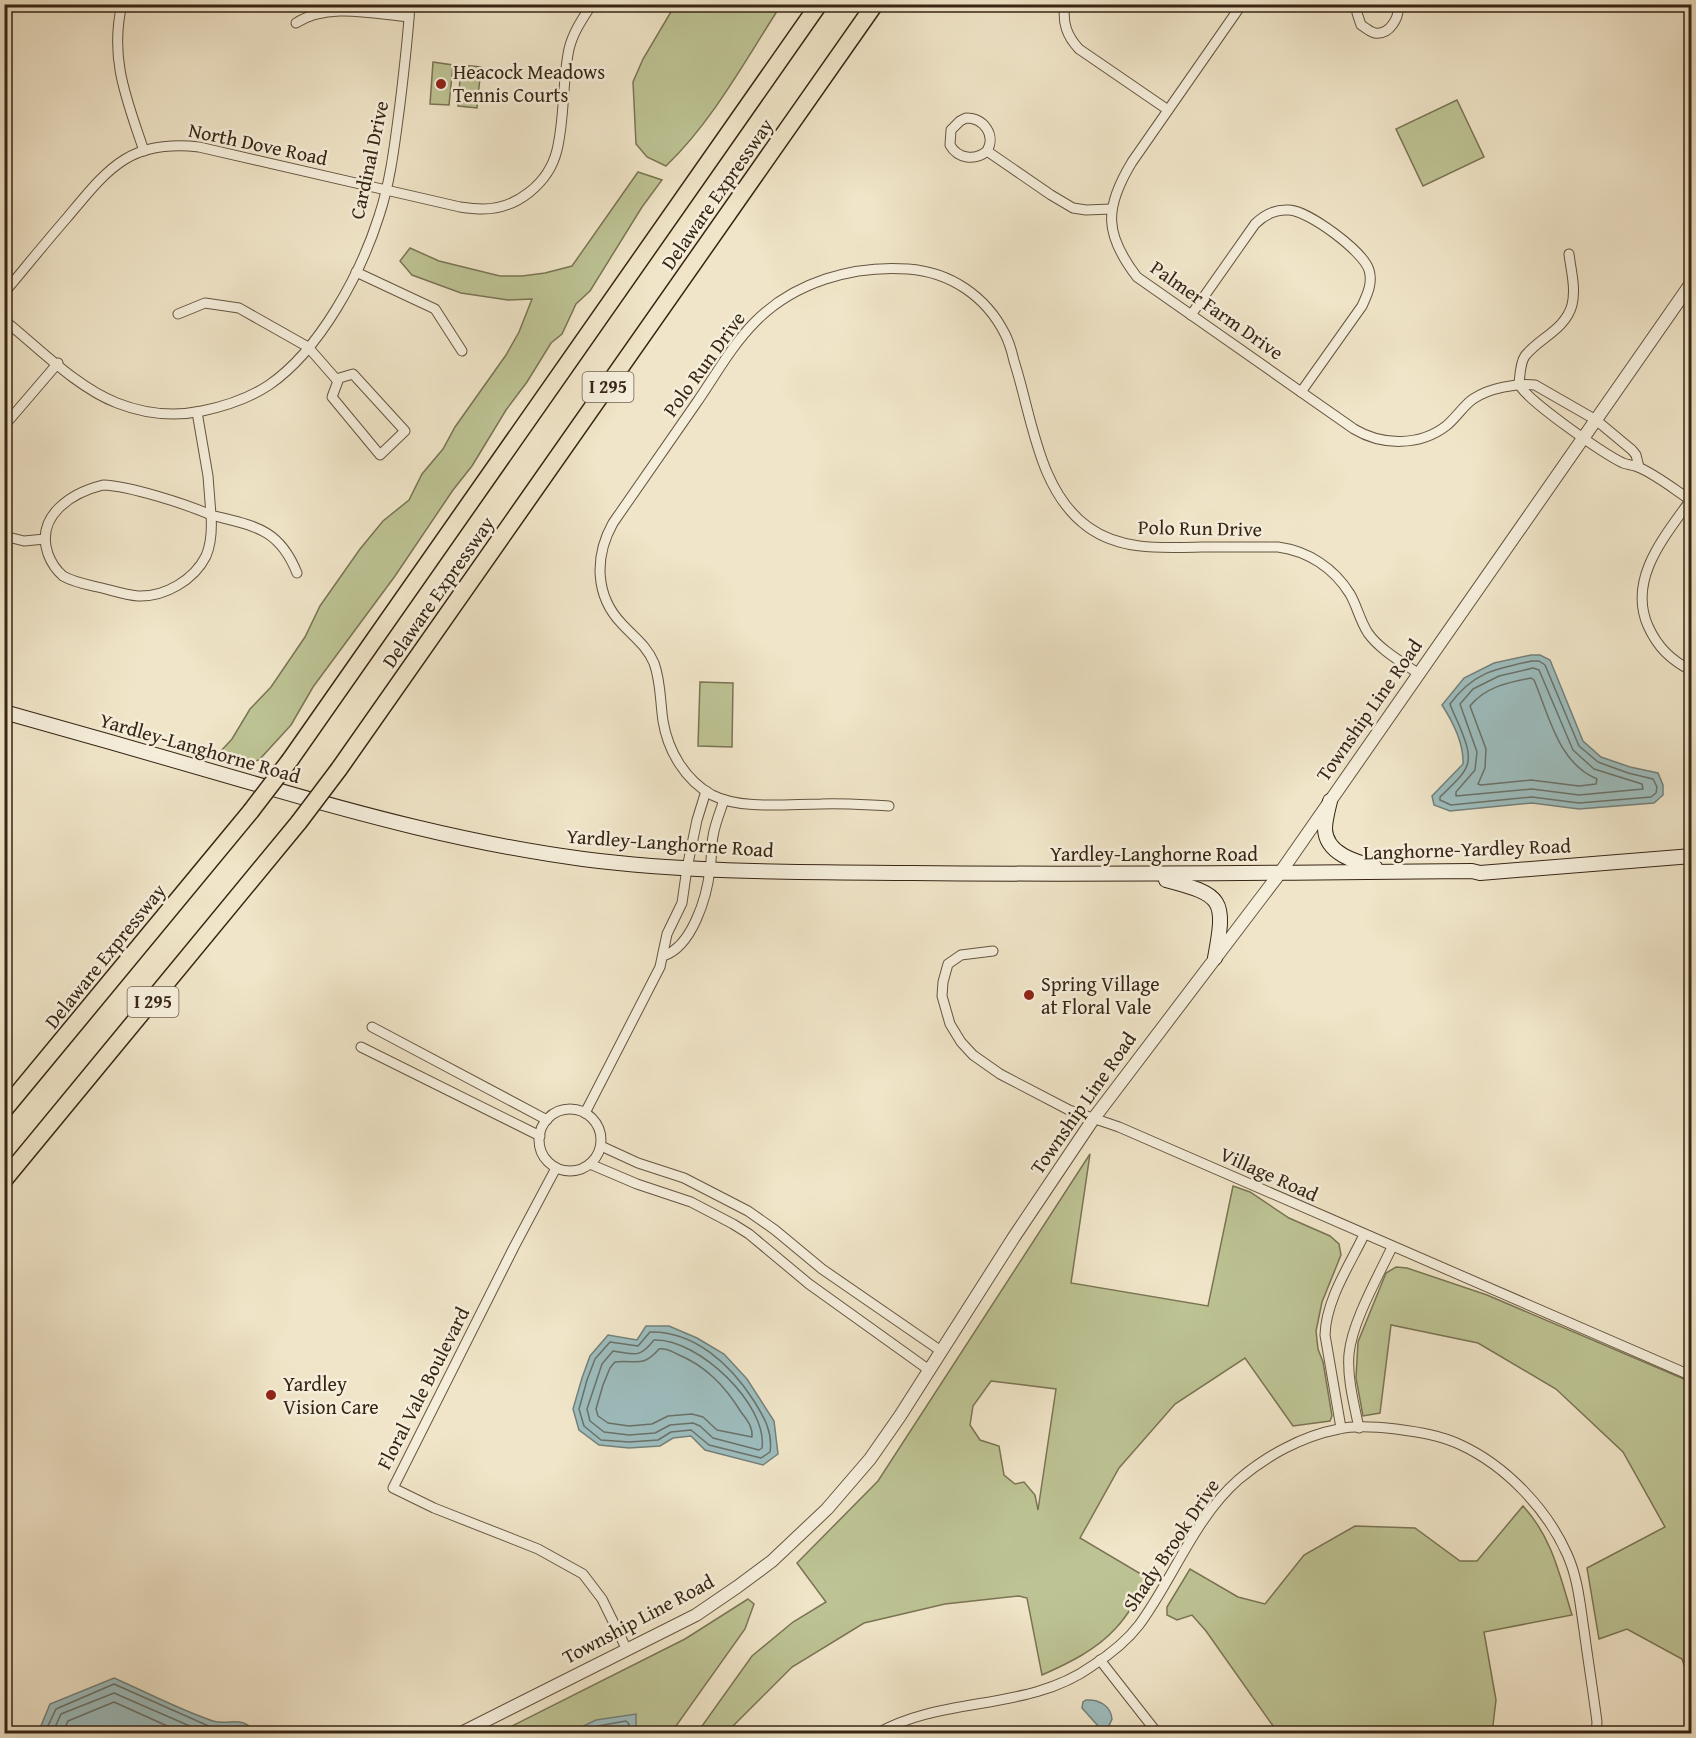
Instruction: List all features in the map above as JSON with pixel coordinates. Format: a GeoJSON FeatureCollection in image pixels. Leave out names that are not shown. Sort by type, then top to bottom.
{"type":"FeatureCollection","features":[{"type":"Feature","properties":{"kind":"highway","name":"Delaware Expressway"},"geometry":{"type":"LineString","coordinates":[[4,1110],[251,811],[290,760],[819,4]]}},
{"type":"Feature","properties":{"kind":"highway","name":"Delaware Expressway"},"geometry":{"type":"LineString","coordinates":[[4,1180],[299,822],[339,769],[874,4]]}},
{"type":"Feature","properties":{"kind":"main road","name":"Yardley-Langhorne Road"},"geometry":{"type":"LineString","coordinates":[[4,712],[323,804],[456,837],[582,859],[687,868],[837,872],[1146,875],[1280,873]]}},
{"type":"Feature","properties":{"kind":"main road"},"geometry":{"type":"LineString","coordinates":[[1330,801],[1325,830],[1334,848],[1352,861],[1398,872]]}},
{"type":"Feature","properties":{"kind":"main road","name":"Langhorne-Yardley Road"},"geometry":{"type":"LineString","coordinates":[[1280,873],[1480,873],[1692,856]]}},
{"type":"Feature","properties":{"kind":"main road"},"geometry":{"type":"LineString","coordinates":[[1146,875],[1193,887],[1206,892],[1213,898],[1220,911],[1222,922],[1215,958]]}},
{"type":"Feature","properties":{"kind":"street"},"geometry":{"type":"LineString","coordinates":[[122,4],[117,27],[118,68],[123,90],[144,151]]}},
{"type":"Feature","properties":{"kind":"street","name":"Cardinal Drive"},"geometry":{"type":"LineString","coordinates":[[4,320],[93,391],[120,404],[152,414],[197,412],[223,407],[252,395],[285,372],[308,348],[356,272],[379,215],[395,140],[410,4]]}},
{"type":"Feature","properties":{"kind":"street","name":"North Dove Road"},"geometry":{"type":"LineString","coordinates":[[4,293],[99,179],[128,158],[162,146],[199,147],[460,207],[483,209],[510,204],[536,187],[545,177],[557,151],[570,48],[575,32],[592,4]]}},
{"type":"Feature","properties":{"kind":"street"},"geometry":{"type":"LineString","coordinates":[[1065,4],[1064,24],[1072,42],[1168,110]]}},
{"type":"Feature","properties":{"kind":"street","name":"Palmer Farm Drive"},"geometry":{"type":"LineString","coordinates":[[1242,4],[1121,179],[1111,209],[1115,238],[1127,263],[1137,277],[1363,434],[1386,442],[1405,441],[1425,436],[1446,426],[1472,399],[1486,392],[1519,384],[1535,385],[1596,420],[1632,450],[1640,467]]}},
{"type":"Feature","properties":{"kind":"street"},"geometry":{"type":"LineString","coordinates":[[1359,4],[1357,13],[1361,25],[1376,33],[1384,32],[1390,27],[1399,11],[1398,4]]}},
{"type":"Feature","properties":{"kind":"street"},"geometry":{"type":"LineString","coordinates":[[296,23],[322,12],[409,17]]}},
{"type":"Feature","properties":{"kind":"street"},"geometry":{"type":"LineString","coordinates":[[966,118],[979,121],[988,132],[990,140],[987,151],[975,158],[957,153],[950,145],[951,130],[966,118]]}},
{"type":"Feature","properties":{"kind":"street"},"geometry":{"type":"LineString","coordinates":[[987,151],[1073,208],[1111,209]]}},
{"type":"Feature","properties":{"kind":"street"},"geometry":{"type":"LineString","coordinates":[[1191,315],[1263,216],[1287,210],[1312,218],[1359,253],[1369,270],[1369,291],[1362,306],[1301,392]]}},
{"type":"Feature","properties":{"kind":"street"},"geometry":{"type":"LineString","coordinates":[[1569,254],[1574,286],[1572,307],[1561,325],[1525,356],[1519,384],[1532,398],[1583,438],[1625,464],[1640,467],[1691,499],[1653,555],[1645,573],[1642,603],[1644,616],[1654,639],[1674,662],[1692,671]]}},
{"type":"Feature","properties":{"kind":"street","name":"Polo Run Drive"},"geometry":{"type":"LineString","coordinates":[[889,806],[761,804],[724,800],[706,791],[680,765],[670,750],[663,720],[659,678],[650,654],[614,616],[608,606],[600,579],[599,564],[602,547],[613,523],[754,323],[803,288],[851,273],[893,268],[942,276],[967,289],[986,304],[1006,336],[1053,487],[1073,515],[1088,528],[1106,538],[1134,545],[1159,548],[1278,547],[1292,549],[1316,559],[1339,579],[1351,596],[1365,627],[1375,641],[1419,674]]}},
{"type":"Feature","properties":{"kind":"street"},"geometry":{"type":"LineString","coordinates":[[356,272],[435,309],[462,351]]}},
{"type":"Feature","properties":{"kind":"street","name":"Township Line Road"},"geometry":{"type":"LineString","coordinates":[[459,1734],[696,1615],[737,1587],[802,1534],[870,1459],[1094,1118],[1280,873],[1692,282]]}},
{"type":"Feature","properties":{"kind":"street"},"geometry":{"type":"LineString","coordinates":[[178,315],[205,303],[231,305],[308,348],[336,379],[338,381],[332,397],[380,455],[405,431],[353,374],[336,379]]}},
{"type":"Feature","properties":{"kind":"street"},"geometry":{"type":"LineString","coordinates":[[4,426],[58,363]]}},
{"type":"Feature","properties":{"kind":"street"},"geometry":{"type":"LineString","coordinates":[[197,412],[208,476],[211,515],[209,544],[206,556],[199,566],[179,584],[152,595],[138,596],[67,578],[52,564],[45,539],[47,525],[62,504],[81,493],[103,485],[119,486],[211,515],[252,526],[275,538],[287,552],[297,573]]}},
{"type":"Feature","properties":{"kind":"street"},"geometry":{"type":"LineString","coordinates":[[4,536],[24,541],[45,539]]}},
{"type":"Feature","properties":{"kind":"street"},"geometry":{"type":"LineString","coordinates":[[585,1113],[660,967],[667,934],[682,903],[697,819],[706,791]]}},
{"type":"Feature","properties":{"kind":"street"},"geometry":{"type":"LineString","coordinates":[[663,956],[674,953],[683,942],[701,909],[711,868],[713,837],[724,800]]}},
{"type":"Feature","properties":{"kind":"street","name":"Village Road"},"geometry":{"type":"LineString","coordinates":[[993,951],[961,955],[948,964],[942,996],[950,1024],[956,1033],[973,1055],[1000,1074],[1069,1110],[1119,1127],[1692,1376]]}},
{"type":"Feature","properties":{"kind":"street"},"geometry":{"type":"LineString","coordinates":[[372,1027],[548,1120]]}},
{"type":"Feature","properties":{"kind":"street"},"geometry":{"type":"LineString","coordinates":[[361,1047],[540,1136]]}},
{"type":"Feature","properties":{"kind":"street"},"geometry":{"type":"LineString","coordinates":[[567,1110],[585,1113],[598,1127],[601,1146],[597,1156],[590,1164],[575,1171],[556,1168],[543,1154],[540,1136],[548,1120],[558,1112],[567,1110]]}},
{"type":"Feature","properties":{"kind":"street"},"geometry":{"type":"LineString","coordinates":[[601,1146],[638,1163],[684,1178],[748,1211],[776,1230],[822,1269],[941,1351]]}},
{"type":"Feature","properties":{"kind":"street"},"geometry":{"type":"LineString","coordinates":[[590,1164],[637,1184],[691,1202],[733,1224],[749,1234],[809,1284],[929,1370]]}},
{"type":"Feature","properties":{"kind":"street","name":"Floral Vale Boulevard"},"geometry":{"type":"LineString","coordinates":[[556,1168],[393,1488],[434,1508],[538,1549],[583,1574],[602,1599],[627,1650]]}},
{"type":"Feature","properties":{"kind":"street"},"geometry":{"type":"LineString","coordinates":[[1341,1428],[1325,1335],[1326,1325],[1330,1305],[1364,1235]]}},
{"type":"Feature","properties":{"kind":"street"},"geometry":{"type":"LineString","coordinates":[[1359,1428],[1350,1379],[1350,1346],[1356,1327],[1392,1247]]}},
{"type":"Feature","properties":{"kind":"street","name":"Shady Brook Drive"},"geometry":{"type":"LineString","coordinates":[[876,1734],[894,1724],[929,1712],[1022,1696],[1053,1686],[1089,1668],[1116,1648],[1138,1626],[1202,1523],[1226,1492],[1237,1482],[1263,1461],[1296,1443],[1341,1428],[1385,1428],[1424,1432],[1460,1444],[1486,1459],[1516,1483],[1548,1520],[1568,1555],[1577,1584],[1597,1722],[1596,1734]]}},
{"type":"Feature","properties":{"kind":"street"},"geometry":{"type":"LineString","coordinates":[[1100,1660],[1158,1734]]}},
{"type":"Feature","properties":{"kind":"green space"},"geometry":{"type":"Polygon","coordinates":[[[680,4],[781,5],[714,110],[666,166],[647,157],[636,144],[633,82],[643,59],[672,10],[680,4]]]}},
{"type":"Feature","properties":{"kind":"green space","name":"Heacock Meadows Tennis Courts"},"geometry":{"type":"Polygon","coordinates":[[[433,62],[453,65],[449,105],[430,104],[433,62]]]}},
{"type":"Feature","properties":{"kind":"green space","name":"Heacock Meadows Tennis Courts"},"geometry":{"type":"Polygon","coordinates":[[[461,65],[481,67],[477,108],[458,106],[461,65]]]}},
{"type":"Feature","properties":{"kind":"green space"},"geometry":{"type":"Polygon","coordinates":[[[1457,100],[1484,157],[1423,186],[1396,129],[1457,100]]]}},
{"type":"Feature","properties":{"kind":"green space"},"geometry":{"type":"Polygon","coordinates":[[[638,172],[662,180],[642,207],[590,291],[576,304],[562,334],[551,343],[472,466],[313,687],[291,725],[259,760],[244,764],[220,752],[232,739],[250,709],[271,687],[305,637],[320,606],[360,549],[383,521],[409,500],[422,474],[443,449],[455,427],[506,355],[519,332],[532,299],[508,300],[461,293],[412,275],[400,261],[410,248],[439,261],[500,276],[545,273],[572,266],[638,172]]]}},
{"type":"Feature","properties":{"kind":"green space"},"geometry":{"type":"Polygon","coordinates":[[[700,682],[733,683],[732,747],[698,746],[700,682]]]}},
{"type":"Feature","properties":{"kind":"green space"},"geometry":{"type":"Polygon","coordinates":[[[1090,1154],[1071,1283],[1208,1306],[1233,1186],[1250,1192],[1289,1218],[1330,1236],[1339,1244],[1341,1255],[1322,1302],[1316,1331],[1332,1416],[1330,1421],[1293,1426],[1245,1358],[1175,1404],[1119,1468],[1080,1538],[1151,1580],[1121,1622],[1100,1643],[1072,1661],[1042,1675],[1027,1598],[1019,1596],[945,1604],[864,1623],[792,1667],[733,1726],[729,1733],[697,1733],[752,1656],[793,1622],[826,1602],[797,1563],[878,1481],[1090,1154]],[[991,1381],[973,1406],[970,1425],[980,1440],[999,1446],[1004,1475],[1015,1484],[1024,1482],[1035,1495],[1038,1510],[1056,1389],[991,1381]]]}},
{"type":"Feature","properties":{"kind":"green space"},"geometry":{"type":"Polygon","coordinates":[[[1396,1267],[1407,1268],[1487,1295],[1691,1382],[1691,1686],[1682,1659],[1627,1629],[1599,1639],[1587,1568],[1665,1527],[1623,1452],[1556,1389],[1478,1343],[1391,1325],[1380,1413],[1363,1416],[1356,1378],[1358,1342],[1386,1273],[1396,1267]]]}},
{"type":"Feature","properties":{"kind":"green space"},"geometry":{"type":"Polygon","coordinates":[[[1523,1506],[1548,1544],[1572,1615],[1484,1632],[1496,1700],[1492,1733],[1278,1733],[1206,1631],[1192,1615],[1177,1620],[1167,1615],[1167,1607],[1190,1569],[1238,1597],[1265,1604],[1304,1555],[1355,1526],[1415,1528],[1460,1561],[1477,1561],[1523,1506]]]}},
{"type":"Feature","properties":{"kind":"green space"},"geometry":{"type":"Polygon","coordinates":[[[748,1599],[754,1604],[745,1629],[671,1733],[496,1734],[685,1639],[748,1599]]]}},
{"type":"Feature","properties":{"kind":"water"},"geometry":{"type":"Polygon","coordinates":[[[1540,655],[1550,660],[1583,741],[1601,757],[1658,773],[1663,785],[1663,795],[1654,803],[1579,809],[1532,803],[1450,811],[1434,805],[1432,796],[1463,764],[1462,748],[1457,733],[1442,705],[1464,678],[1494,663],[1540,655]]]}},
{"type":"Feature","properties":{"kind":"water"},"geometry":{"type":"Polygon","coordinates":[[[646,1326],[669,1326],[697,1338],[724,1354],[747,1379],[774,1421],[778,1454],[763,1465],[705,1450],[691,1436],[673,1438],[660,1446],[629,1448],[599,1445],[579,1430],[573,1409],[590,1356],[608,1335],[637,1340],[646,1326]]]}},
{"type":"Feature","properties":{"kind":"water"},"geometry":{"type":"Polygon","coordinates":[[[114,1678],[213,1721],[241,1722],[255,1733],[38,1733],[50,1704],[114,1678]]]}},
{"type":"Feature","properties":{"kind":"water"},"geometry":{"type":"Polygon","coordinates":[[[1086,1700],[1100,1702],[1107,1707],[1112,1719],[1107,1730],[1100,1728],[1082,1708],[1086,1700]]]}},
{"type":"Feature","properties":{"kind":"water"},"geometry":{"type":"Polygon","coordinates":[[[636,1714],[636,1725],[631,1733],[569,1733],[596,1720],[636,1714]]]}},
{"type":"Feature","properties":{"kind":"place","name":"Heacock Meadows Tennis Courts"},"geometry":{"type":"Point","coordinates":[441,84]}},
{"type":"Feature","properties":{"kind":"place","name":"Spring Village at Floral Vale"},"geometry":{"type":"Point","coordinates":[1029,995]}},
{"type":"Feature","properties":{"kind":"place","name":"Yardley Vision Care"},"geometry":{"type":"Point","coordinates":[271,1395]}}]}
